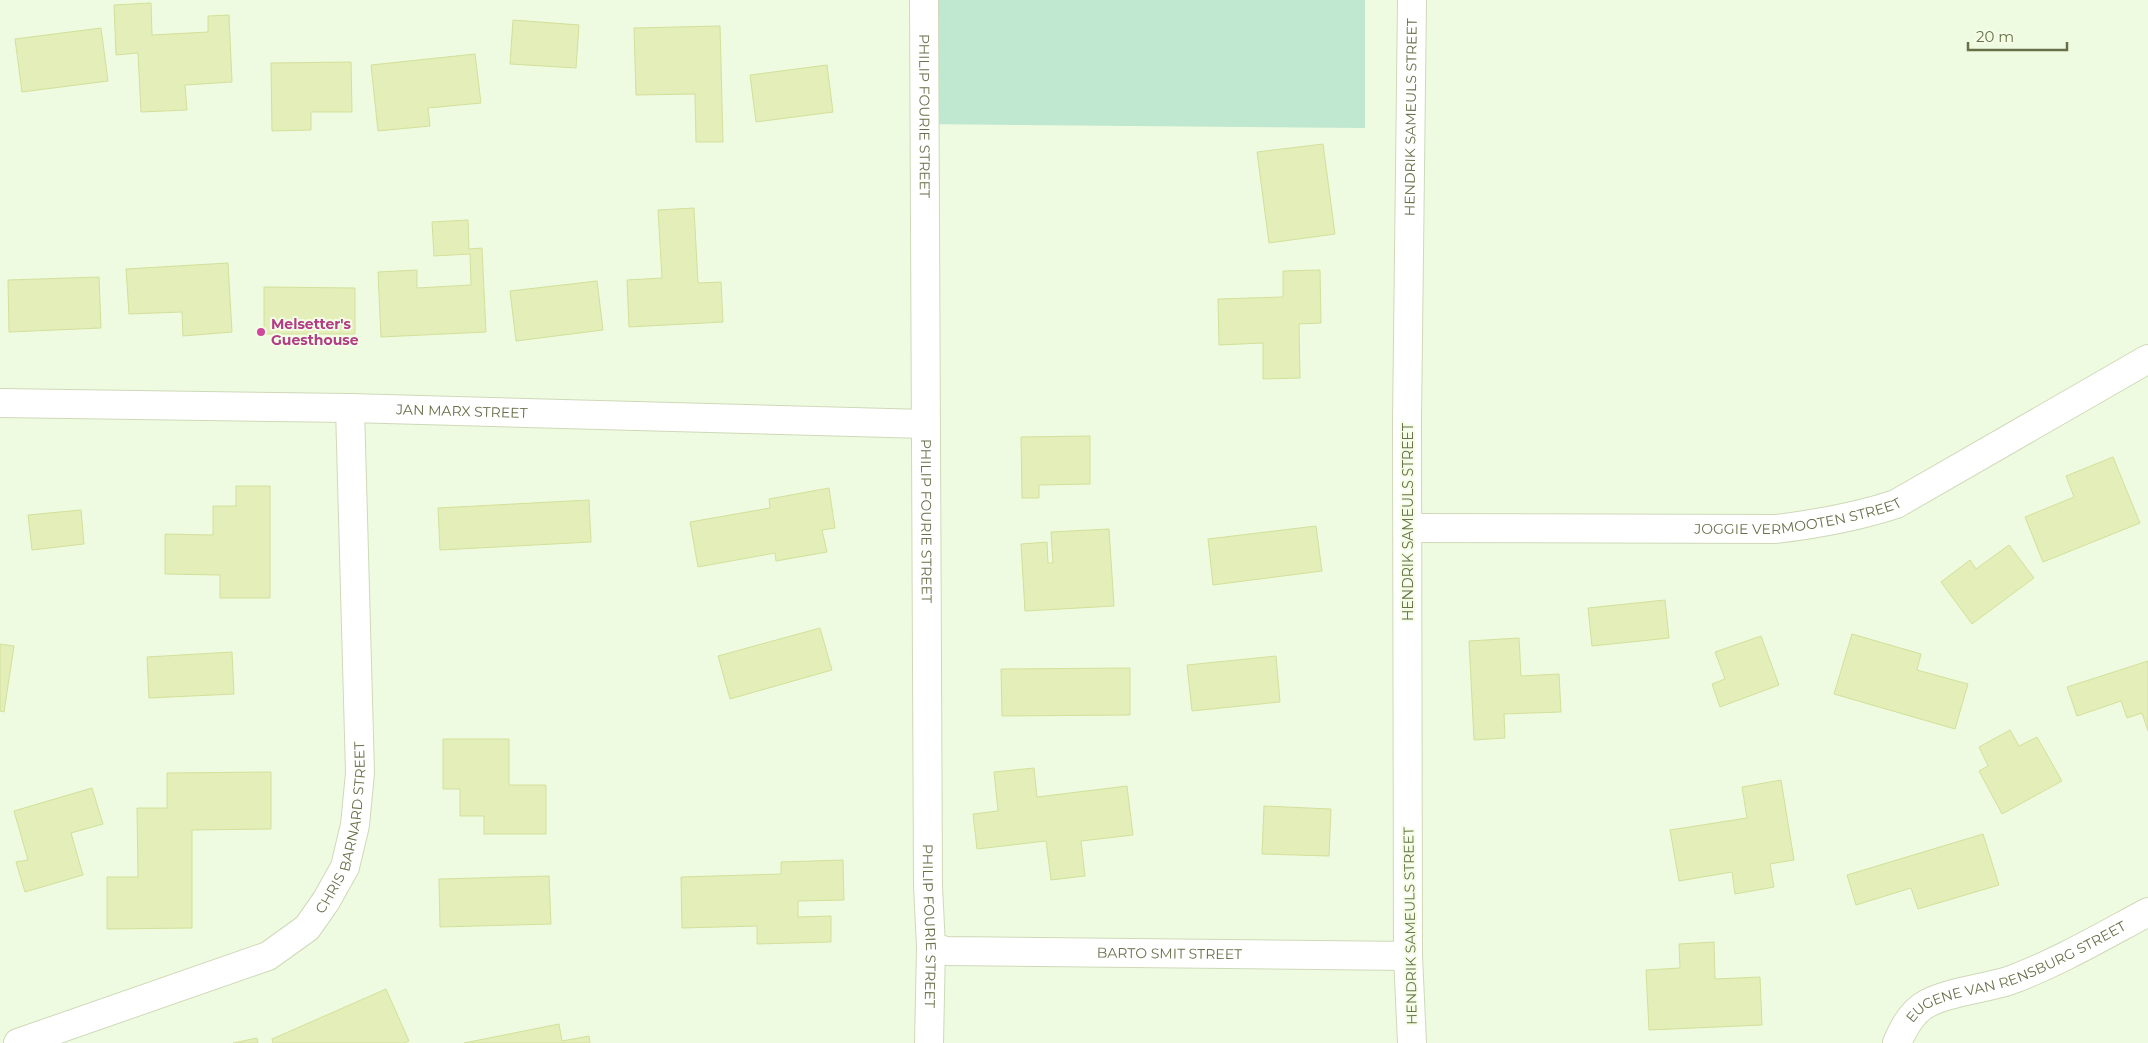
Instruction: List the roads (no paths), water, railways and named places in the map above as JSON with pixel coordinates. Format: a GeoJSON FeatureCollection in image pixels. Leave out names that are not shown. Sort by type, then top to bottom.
{"type":"FeatureCollection","features":[{"type":"Feature","properties":{"kind":"street","name":"PHILIP FOURIE STREET"},"geometry":{"type":"LineString","coordinates":[[924,0],[929,1043]]}},
{"type":"Feature","properties":{"kind":"street","name":"HENDRIK SAMEULS STREET"},"geometry":{"type":"LineString","coordinates":[[1412,0],[1408,422],[1408,956],[1412,1043]]}},
{"type":"Feature","properties":{"kind":"street","name":"JOGGIE VERMOOTEN STREET"},"geometry":{"type":"LineString","coordinates":[[1409,528],[1776,529],[1820,524],[1865,514],[1896,504],[2148,358]]}},
{"type":"Feature","properties":{"kind":"street","name":"JAN MARX STREET"},"geometry":{"type":"LineString","coordinates":[[0,403],[350,408],[925,424]]}},
{"type":"Feature","properties":{"kind":"street","name":"CHRIS BARNARD STREET"},"geometry":{"type":"LineString","coordinates":[[18,1043],[268,956],[307,928],[326,901],[345,867],[355,825],[360,773],[350,408]]}},
{"type":"Feature","properties":{"kind":"street","name":"EUGENE VAN RENSBURG STREET"},"geometry":{"type":"LineString","coordinates":[[1897,1043],[1902,1030],[1912,1015],[1924,1006],[1945,997],[1981,990],[2011,980],[2083,948],[2148,912]]}},
{"type":"Feature","properties":{"kind":"street","name":"BARTO SMIT STREET"},"geometry":{"type":"LineString","coordinates":[[930,947],[947,951],[1408,956]]}},
{"type":"Feature","properties":{"kind":"place","name":"Melsetter's Guesthouse"},"geometry":{"type":"Point","coordinates":[261,332]}}]}
